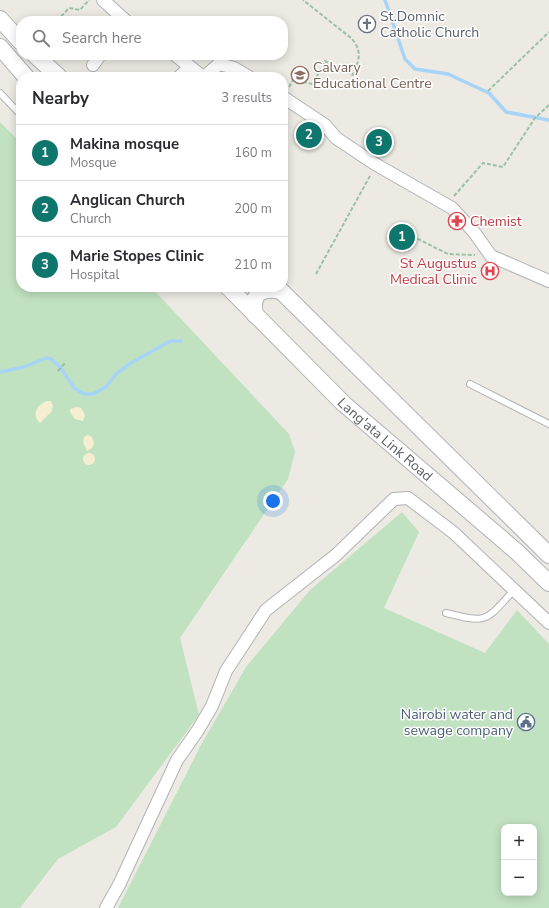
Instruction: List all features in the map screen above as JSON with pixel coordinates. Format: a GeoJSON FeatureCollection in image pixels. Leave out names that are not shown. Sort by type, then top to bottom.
{"type":"FeatureCollection","features":[{"type":"Feature","properties":{"kind":"main road"},"geometry":{"type":"LineString","coordinates":[[0,19],[16,37]]}},
{"type":"Feature","properties":{"kind":"main road"},"geometry":{"type":"LineString","coordinates":[[0,47],[22,72]]}},
{"type":"Feature","properties":{"kind":"main road"},"geometry":{"type":"LineString","coordinates":[[40,60],[54,72]]}},
{"type":"Feature","properties":{"kind":"main road","name":"Lang'ata Link Road"},"geometry":{"type":"LineString","coordinates":[[233,292],[344,404],[516,551],[549,583]]}},
{"type":"Feature","properties":{"kind":"main road"},"geometry":{"type":"LineString","coordinates":[[255,315],[254,302],[259,294],[263,292]]}},
{"type":"Feature","properties":{"kind":"main road","name":"Lang'ata Link Road"},"geometry":{"type":"LineString","coordinates":[[282,292],[549,555]]}},
{"type":"Feature","properties":{"kind":"street"},"geometry":{"type":"LineString","coordinates":[[103,0],[119,16]]}},
{"type":"Feature","properties":{"kind":"street"},"geometry":{"type":"LineString","coordinates":[[93,65],[96,60]]}},
{"type":"Feature","properties":{"kind":"street"},"geometry":{"type":"LineString","coordinates":[[181,60],[197,72]]}},
{"type":"Feature","properties":{"kind":"street"},"geometry":{"type":"LineString","coordinates":[[210,72],[219,64],[230,66],[240,72]]}},
{"type":"Feature","properties":{"kind":"street"},"geometry":{"type":"LineString","coordinates":[[184,72],[190,67]]}},
{"type":"Feature","properties":{"kind":"street"},"geometry":{"type":"LineString","coordinates":[[288,100],[325,125],[336,138],[375,164],[447,205],[474,232],[491,256],[549,280]]}},
{"type":"Feature","properties":{"kind":"street"},"geometry":{"type":"LineString","coordinates":[[106,908],[119,885],[177,760],[198,730],[212,706],[226,670],[266,610],[336,555],[394,499],[408,498],[454,533],[549,623]]}},
{"type":"Feature","properties":{"kind":"lane"},"geometry":{"type":"LineString","coordinates":[[0,93],[16,110]]}},
{"type":"Feature","properties":{"kind":"lane"},"geometry":{"type":"LineString","coordinates":[[470,384],[549,424]]}},
{"type":"Feature","properties":{"kind":"lane"},"geometry":{"type":"LineString","coordinates":[[446,613],[474,620],[483,620],[490,616],[515,590]]}},
{"type":"Feature","properties":{"kind":"path"},"geometry":{"type":"LineString","coordinates":[[62,16],[69,8],[80,10],[89,0]]}},
{"type":"Feature","properties":{"kind":"path"},"geometry":{"type":"LineString","coordinates":[[288,88],[293,80],[313,84],[325,61],[353,75],[359,56],[358,45],[303,0]]}},
{"type":"Feature","properties":{"kind":"path"},"geometry":{"type":"LineString","coordinates":[[488,91],[549,32]]}},
{"type":"Feature","properties":{"kind":"path"},"geometry":{"type":"LineString","coordinates":[[447,205],[482,163],[503,167],[535,118],[549,105]]}},
{"type":"Feature","properties":{"kind":"path"},"geometry":{"type":"LineString","coordinates":[[316,274],[375,164]]}},
{"type":"Feature","properties":{"kind":"path"},"geometry":{"type":"LineString","coordinates":[[412,236],[448,254],[491,256]]}},
{"type":"Feature","properties":{"kind":"path"},"geometry":{"type":"LineString","coordinates":[[58,371],[65,363]]}},
{"type":"Feature","properties":{"kind":"green space"},"geometry":{"type":"Polygon","coordinates":[[[0,122],[16,138],[16,292],[156,292],[289,434],[295,452],[288,479],[180,638],[199,715],[116,827],[58,859],[20,908],[0,908],[0,122]]]}},
{"type":"Feature","properties":{"kind":"green space"},"geometry":{"type":"Polygon","coordinates":[[[402,512],[419,532],[384,608],[485,653],[517,610],[549,644],[549,908],[118,908],[201,745],[246,667],[310,590],[402,512]]]}},
{"type":"Feature","properties":{"kind":"sand"},"geometry":{"type":"Polygon","coordinates":[[[47,401],[51,401],[53,406],[51,412],[40,423],[37,420],[36,410],[40,405],[47,401]]]}},
{"type":"Feature","properties":{"kind":"sand"},"geometry":{"type":"Polygon","coordinates":[[[77,407],[81,408],[85,415],[83,421],[75,419],[70,412],[70,409],[77,407]]]}},
{"type":"Feature","properties":{"kind":"sand"},"geometry":{"type":"Polygon","coordinates":[[[88,435],[92,437],[94,444],[92,448],[87,451],[83,442],[84,437],[88,435]]]}},
{"type":"Feature","properties":{"kind":"sand"},"geometry":{"type":"Polygon","coordinates":[[[91,453],[94,454],[94,464],[87,465],[84,464],[83,457],[84,454],[91,453]]]}},
{"type":"Feature","properties":{"kind":"waterway"},"geometry":{"type":"LineString","coordinates":[[385,0],[405,59],[415,69],[448,74],[489,93],[506,112],[549,120]]}},
{"type":"Feature","properties":{"kind":"waterway"},"geometry":{"type":"LineString","coordinates":[[0,372],[24,367],[46,358],[51,359],[61,368],[74,388],[84,394],[93,394],[106,387],[116,374],[131,363],[170,341],[181,341]]}},
{"type":"Feature","properties":{"kind":"place","name":"St.Domnic Catholic Church"},"geometry":{"type":"Point","coordinates":[367,24]}},
{"type":"Feature","properties":{"kind":"place","name":"Calvary Educational Centre"},"geometry":{"type":"Point","coordinates":[300,75]}},
{"type":"Feature","properties":{"kind":"place","name":"Anglican Church"},"geometry":{"type":"Point","coordinates":[309,135]}},
{"type":"Feature","properties":{"kind":"place","name":"Marie Stopes Clinic"},"geometry":{"type":"Point","coordinates":[379,142]}},
{"type":"Feature","properties":{"kind":"place","name":"Chemist"},"geometry":{"type":"Point","coordinates":[457,221]}},
{"type":"Feature","properties":{"kind":"place","name":"Makina mosque"},"geometry":{"type":"Point","coordinates":[402,237]}},
{"type":"Feature","properties":{"kind":"place","name":"St Augustus Medical Clinic"},"geometry":{"type":"Point","coordinates":[490,271]}},
{"type":"Feature","properties":{"kind":"place","name":"Nairobi water and sewage company"},"geometry":{"type":"Point","coordinates":[526,722]}}]}
